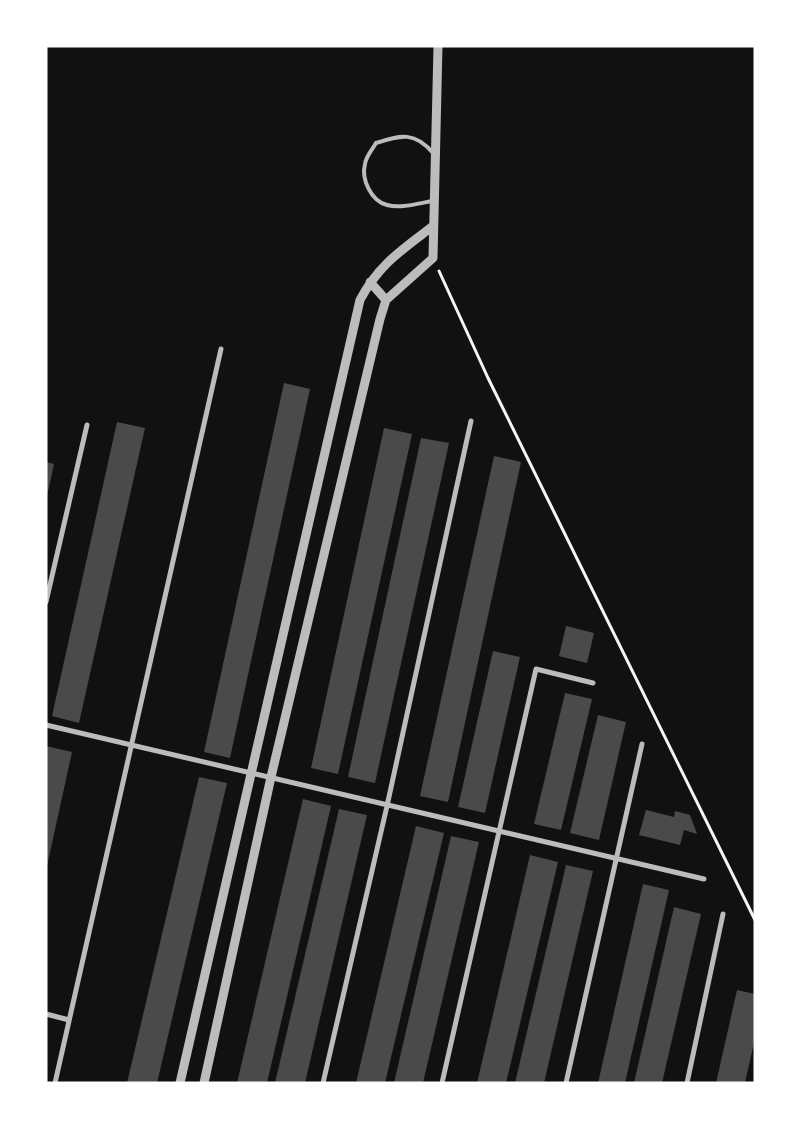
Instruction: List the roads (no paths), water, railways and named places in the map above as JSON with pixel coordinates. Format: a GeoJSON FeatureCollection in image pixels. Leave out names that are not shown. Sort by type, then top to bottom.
{"type":"FeatureCollection","features":[{"type":"Feature","properties":{"kind":"street"},"geometry":{"type":"LineString","coordinates":[[204,1083],[271,776],[386,300],[433,258],[438,46]]}},
{"type":"Feature","properties":{"kind":"street"},"geometry":{"type":"LineString","coordinates":[[180,1083],[360,300],[370,282],[384,264],[433,226]]}},
{"type":"Feature","properties":{"kind":"street"},"geometry":{"type":"LineString","coordinates":[[370,282],[386,300]]}},
{"type":"Feature","properties":{"kind":"street"},"geometry":{"type":"LineString","coordinates":[[55,1083],[221,349]]}},
{"type":"Feature","properties":{"kind":"street"},"geometry":{"type":"LineString","coordinates":[[322,1083],[387,806],[471,421]]}},
{"type":"Feature","properties":{"kind":"street"},"geometry":{"type":"LineString","coordinates":[[46,602],[87,425]]}},
{"type":"Feature","properties":{"kind":"street"},"geometry":{"type":"LineString","coordinates":[[442,1083],[536,669],[593,683]]}},
{"type":"Feature","properties":{"kind":"street"},"geometry":{"type":"LineString","coordinates":[[46,725],[133,744],[250,774],[271,776],[387,806],[704,879]]}},
{"type":"Feature","properties":{"kind":"street"},"geometry":{"type":"LineString","coordinates":[[566,1083],[642,744]]}},
{"type":"Feature","properties":{"kind":"street"},"geometry":{"type":"LineString","coordinates":[[687,1083],[723,914]]}},
{"type":"Feature","properties":{"kind":"street"},"geometry":{"type":"LineString","coordinates":[[46,1014],[69,1020]]}},
{"type":"Feature","properties":{"kind":"lane"},"geometry":{"type":"LineString","coordinates":[[434,200],[400,206],[385,205],[373,196],[367,186],[364,166],[376,143],[400,135],[425,143],[436,156]]}}]}
